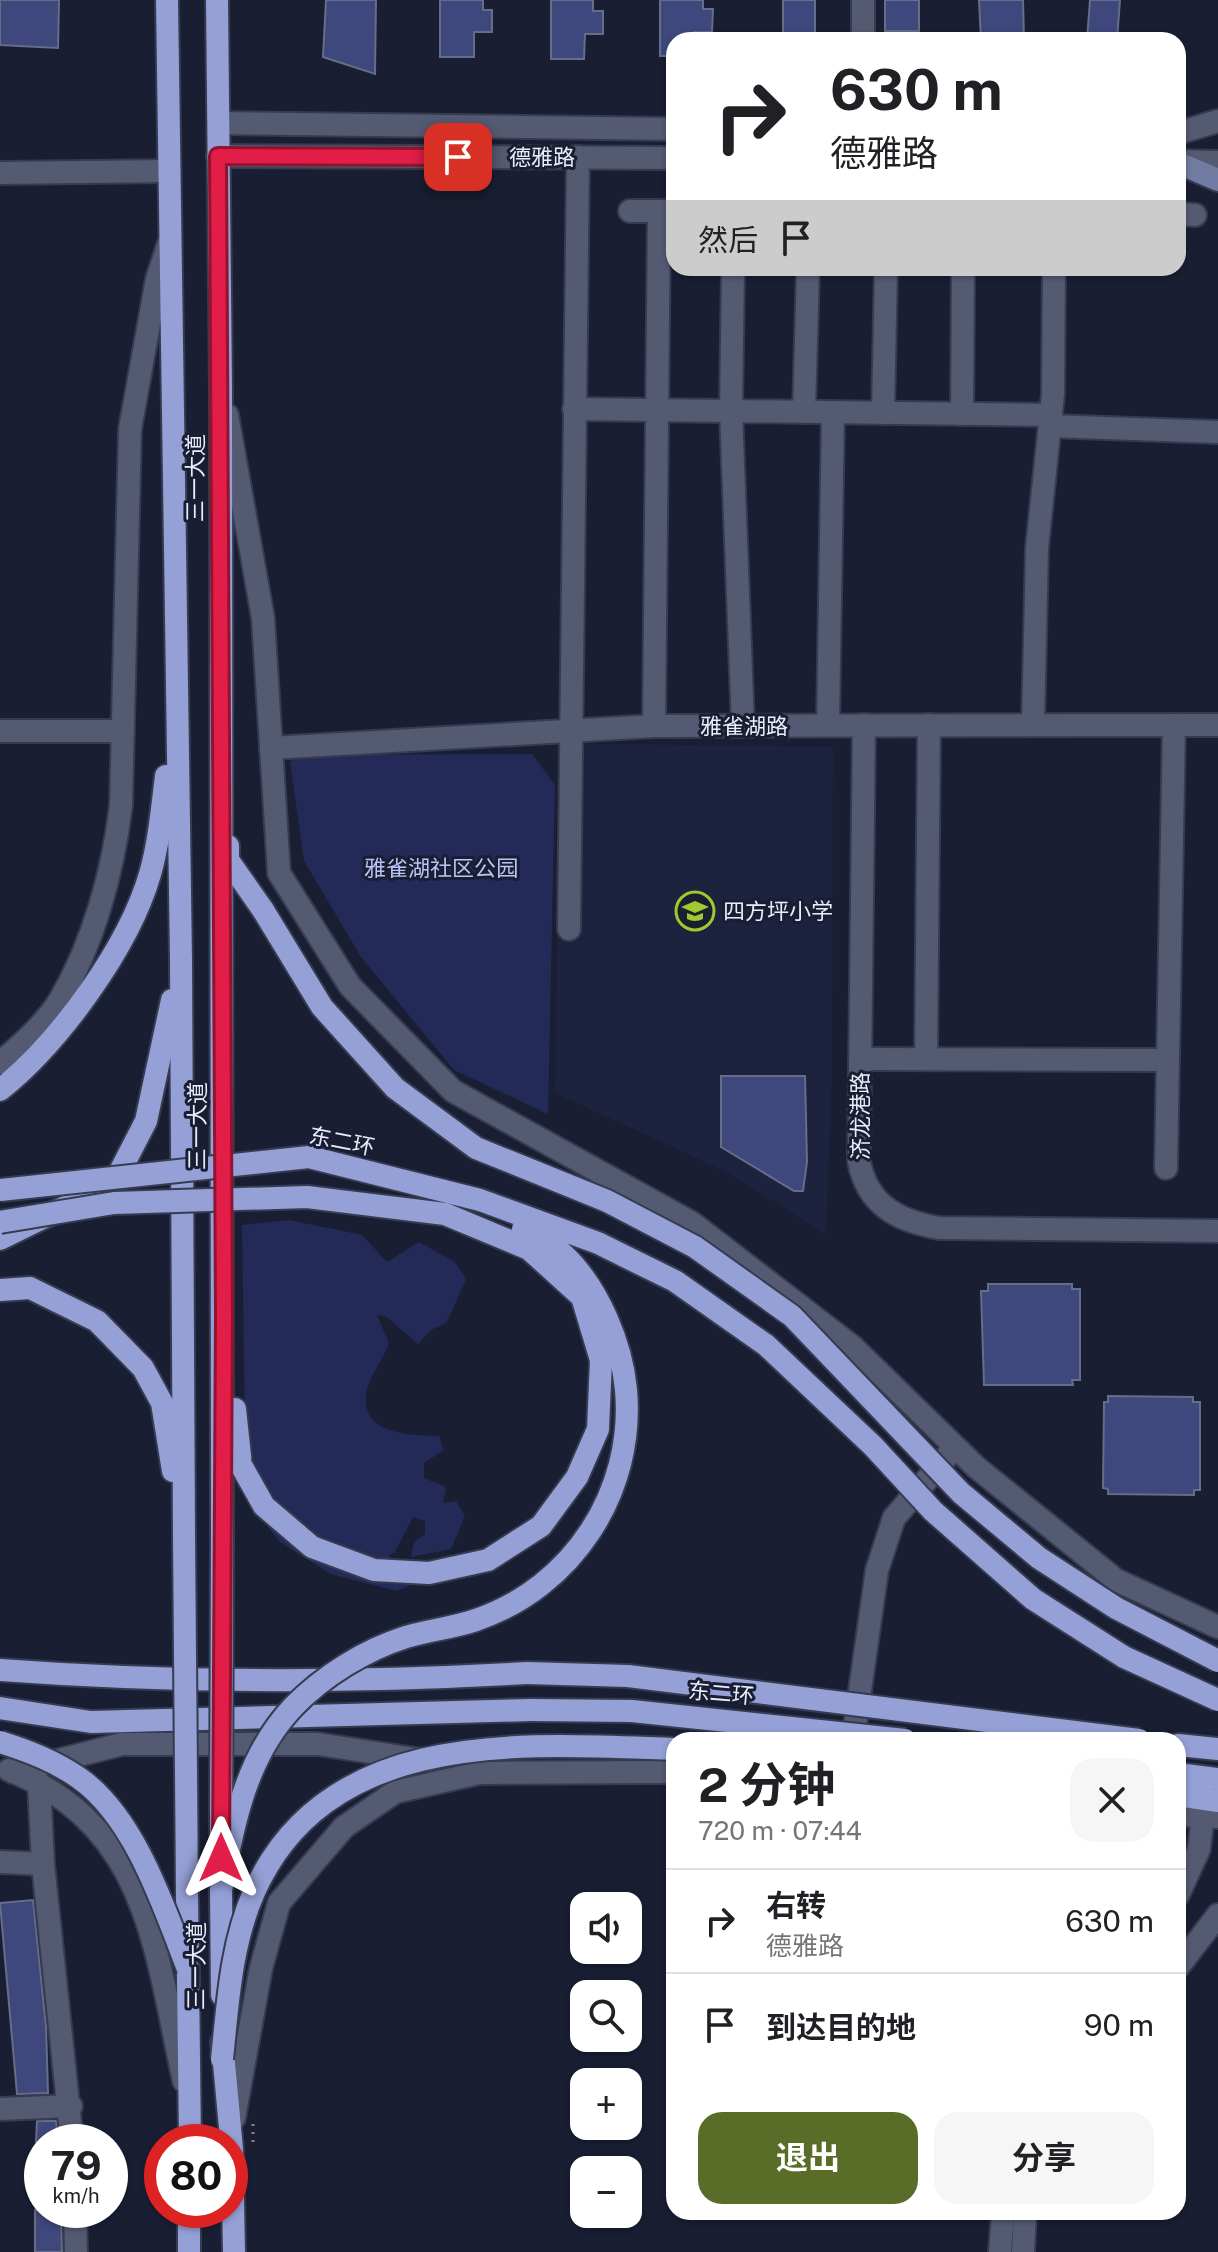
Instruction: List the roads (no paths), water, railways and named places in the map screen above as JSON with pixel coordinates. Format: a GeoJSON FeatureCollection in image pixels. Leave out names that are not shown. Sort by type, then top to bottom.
{"type":"FeatureCollection","features":[{"type":"Feature","properties":{"kind":"highway","name":"三一大道"},"geometry":{"type":"LineString","coordinates":[[167,0],[181,960],[190,2124]]}},
{"type":"Feature","properties":{"kind":"highway","name":"三一大道"},"geometry":{"type":"LineString","coordinates":[[217,0],[224,1316],[221,1890],[222,2059],[229,2124]]}},
{"type":"Feature","properties":{"kind":"highway"},"geometry":{"type":"LineString","coordinates":[[221,660],[228,860],[263,910],[322,1007],[395,1088],[476,1148],[607,1201],[695,1247],[792,1316],[961,1493],[1039,1558],[1116,1608],[1218,1661]]}},
{"type":"Feature","properties":{"kind":"highway"},"geometry":{"type":"LineString","coordinates":[[0,1090],[19,1075],[83,1003],[130,920],[150,875],[176,696]]}},
{"type":"Feature","properties":{"kind":"highway"},"geometry":{"type":"LineString","coordinates":[[0,1239],[114,1183],[146,1121],[181,960]]}},
{"type":"Feature","properties":{"kind":"highway","name":"东二环"},"geometry":{"type":"LineString","coordinates":[[0,1190],[309,1157],[480,1200]]}},
{"type":"Feature","properties":{"kind":"highway"},"geometry":{"type":"LineString","coordinates":[[0,1222],[114,1203],[307,1197],[445,1214],[529,1249],[582,1297],[601,1360],[598,1429],[577,1477],[541,1526],[488,1560],[429,1573],[374,1570],[312,1547],[264,1506],[241,1465],[224,1316]]}},
{"type":"Feature","properties":{"kind":"highway"},"geometry":{"type":"LineString","coordinates":[[480,1200],[598,1243],[675,1281],[715,1306],[815,1388],[933,1511],[1033,1599],[1124,1657],[1218,1700]]}},
{"type":"Feature","properties":{"kind":"highway"},"geometry":{"type":"LineString","coordinates":[[221,1890],[238,1802],[262,1750],[293,1708],[349,1663],[375,1650],[405,1637],[477,1620],[541,1586],[597,1525],[612,1497],[628,1413],[625,1377],[613,1334],[588,1285],[563,1254],[480,1200]]}},
{"type":"Feature","properties":{"kind":"highway"},"geometry":{"type":"LineString","coordinates":[[0,1290],[30,1288],[97,1321],[143,1368],[162,1403],[184,1535]]}},
{"type":"Feature","properties":{"kind":"highway"},"geometry":{"type":"LineString","coordinates":[[0,1670],[115,1679],[430,1679],[527,1673],[628,1676],[1075,1732]]}},
{"type":"Feature","properties":{"kind":"highway","name":"东二环"},"geometry":{"type":"LineString","coordinates":[[0,1708],[91,1722],[531,1710],[647,1713],[829,1732]]}},
{"type":"Feature","properties":{"kind":"highway"},"geometry":{"type":"LineString","coordinates":[[0,1742],[73,1774],[106,1806],[132,1839],[155,1884],[188,1969]]}},
{"type":"Feature","properties":{"kind":"highway"},"geometry":{"type":"LineString","coordinates":[[222,2059],[232,1963],[254,1893],[275,1854],[299,1826],[326,1803],[368,1776],[461,1749],[504,1746],[666,1749]]}},
{"type":"Feature","properties":{"kind":"highway"},"geometry":{"type":"LineString","coordinates":[[1186,1746],[1218,1749]]}},
{"type":"Feature","properties":{"kind":"highway"},"geometry":{"type":"LineString","coordinates":[[1186,1775],[1218,1779]]}},
{"type":"Feature","properties":{"kind":"highway"},"geometry":{"type":"LineString","coordinates":[[1186,1799],[1213,1811]]}},
{"type":"Feature","properties":{"kind":"highway"},"geometry":{"type":"LineString","coordinates":[[189,2228],[189,2252]]}},
{"type":"Feature","properties":{"kind":"highway","name":"三一大道"},"geometry":{"type":"LineString","coordinates":[[234,2228],[234,2252]]}},
{"type":"Feature","properties":{"kind":"main road"},"geometry":{"type":"LineString","coordinates":[[1186,166],[1218,180]]}},
{"type":"Feature","properties":{"kind":"street"},"geometry":{"type":"LineString","coordinates":[[863,0],[863,32]]}},
{"type":"Feature","properties":{"kind":"street"},"geometry":{"type":"LineString","coordinates":[[1186,133],[1218,121]]}},
{"type":"Feature","properties":{"kind":"street","name":"德雅路"},"geometry":{"type":"LineString","coordinates":[[219,123],[666,129]]}},
{"type":"Feature","properties":{"kind":"street"},"geometry":{"type":"LineString","coordinates":[[1186,137],[1218,140]]}},
{"type":"Feature","properties":{"kind":"street","name":"德雅路"},"geometry":{"type":"LineString","coordinates":[[218,156],[666,158]]}},
{"type":"Feature","properties":{"kind":"street"},"geometry":{"type":"LineString","coordinates":[[569,929],[578,157]]}},
{"type":"Feature","properties":{"kind":"street"},"geometry":{"type":"LineString","coordinates":[[1186,162],[1218,162]]}},
{"type":"Feature","properties":{"kind":"street"},"geometry":{"type":"LineString","coordinates":[[0,173],[169,178]]}},
{"type":"Feature","properties":{"kind":"street"},"geometry":{"type":"LineString","coordinates":[[0,185],[169,178]]}},
{"type":"Feature","properties":{"kind":"street"},"geometry":{"type":"LineString","coordinates":[[630,211],[666,211]]}},
{"type":"Feature","properties":{"kind":"street"},"geometry":{"type":"LineString","coordinates":[[654,726],[656,410],[666,229]]}},
{"type":"Feature","properties":{"kind":"street"},"geometry":{"type":"LineString","coordinates":[[0,1063],[24,1042],[59,1001],[83,950],[114,861],[121,805],[130,429],[157,279],[169,243]]}},
{"type":"Feature","properties":{"kind":"street"},"geometry":{"type":"LineString","coordinates":[[733,276],[731,411],[743,726]]}},
{"type":"Feature","properties":{"kind":"street"},"geometry":{"type":"LineString","coordinates":[[804,412],[808,276]]}},
{"type":"Feature","properties":{"kind":"street"},"geometry":{"type":"LineString","coordinates":[[883,413],[886,276]]}},
{"type":"Feature","properties":{"kind":"street"},"geometry":{"type":"LineString","coordinates":[[962,414],[963,276]]}},
{"type":"Feature","properties":{"kind":"street"},"geometry":{"type":"LineString","coordinates":[[1033,725],[1037,548],[1051,421],[1054,276]]}},
{"type":"Feature","properties":{"kind":"street"},"geometry":{"type":"LineString","coordinates":[[221,386],[263,618],[279,873],[350,986],[453,1091],[692,1223],[853,1347],[955,1447],[1116,1580],[1218,1627]]}},
{"type":"Feature","properties":{"kind":"street"},"geometry":{"type":"LineString","coordinates":[[574,409],[962,414],[1218,432]]}},
{"type":"Feature","properties":{"kind":"street"},"geometry":{"type":"LineString","coordinates":[[828,725],[833,412]]}},
{"type":"Feature","properties":{"kind":"street","name":"济龙港路"},"geometry":{"type":"LineString","coordinates":[[864,725],[860,1059],[862,1176],[867,1189],[890,1213],[912,1223],[939,1228],[1218,1231]]}},
{"type":"Feature","properties":{"kind":"street"},"geometry":{"type":"LineString","coordinates":[[926,1059],[929,725]]}},
{"type":"Feature","properties":{"kind":"street"},"geometry":{"type":"LineString","coordinates":[[1166,1168],[1174,725]]}},
{"type":"Feature","properties":{"kind":"street","name":"雅雀湖路"},"geometry":{"type":"LineString","coordinates":[[271,748],[654,726],[1218,725]]}},
{"type":"Feature","properties":{"kind":"street"},"geometry":{"type":"LineString","coordinates":[[0,731],[123,731]]}},
{"type":"Feature","properties":{"kind":"street"},"geometry":{"type":"LineString","coordinates":[[860,1059],[1168,1060]]}},
{"type":"Feature","properties":{"kind":"street"},"geometry":{"type":"LineString","coordinates":[[854,1732],[877,1570],[894,1518],[955,1447]]}},
{"type":"Feature","properties":{"kind":"street"},"geometry":{"type":"LineString","coordinates":[[7,1769],[122,1744],[318,1744],[455,1765],[479,1773]]}},
{"type":"Feature","properties":{"kind":"street"},"geometry":{"type":"LineString","coordinates":[[7,1769],[39,1784],[80,1811],[110,1844],[129,1873],[143,1908],[190,2105]]}},
{"type":"Feature","properties":{"kind":"street"},"geometry":{"type":"LineString","coordinates":[[234,2124],[261,1968],[279,1903],[344,1827],[395,1792],[479,1773],[666,1772]]}},
{"type":"Feature","properties":{"kind":"street"},"geometry":{"type":"LineString","coordinates":[[39,1784],[43,1864],[72,2124]]}},
{"type":"Feature","properties":{"kind":"street"},"geometry":{"type":"LineString","coordinates":[[1186,1814],[1213,1811],[1186,1877]]}},
{"type":"Feature","properties":{"kind":"street"},"geometry":{"type":"LineString","coordinates":[[0,1862],[43,1864]]}},
{"type":"Feature","properties":{"kind":"street"},"geometry":{"type":"LineString","coordinates":[[1186,1957],[1218,1915]]}},
{"type":"Feature","properties":{"kind":"street"},"geometry":{"type":"LineString","coordinates":[[0,2109],[71,2106]]}},
{"type":"Feature","properties":{"kind":"street"},"geometry":{"type":"LineString","coordinates":[[1000,2252],[1002,2220]]}},
{"type":"Feature","properties":{"kind":"street"},"geometry":{"type":"LineString","coordinates":[[1023,2252],[1025,2220]]}},
{"type":"Feature","properties":{"kind":"street"},"geometry":{"type":"LineString","coordinates":[[75,2228],[76,2252]]}},
{"type":"Feature","properties":{"kind":"place","name":"四方坪小学"},"geometry":{"type":"Point","coordinates":[695,911]}},
{"type":"Feature","properties":{"kind":"park label","name":"雅雀湖社区公园"},"geometry":{"type":"Point","coordinates":[441,868]}}]}
